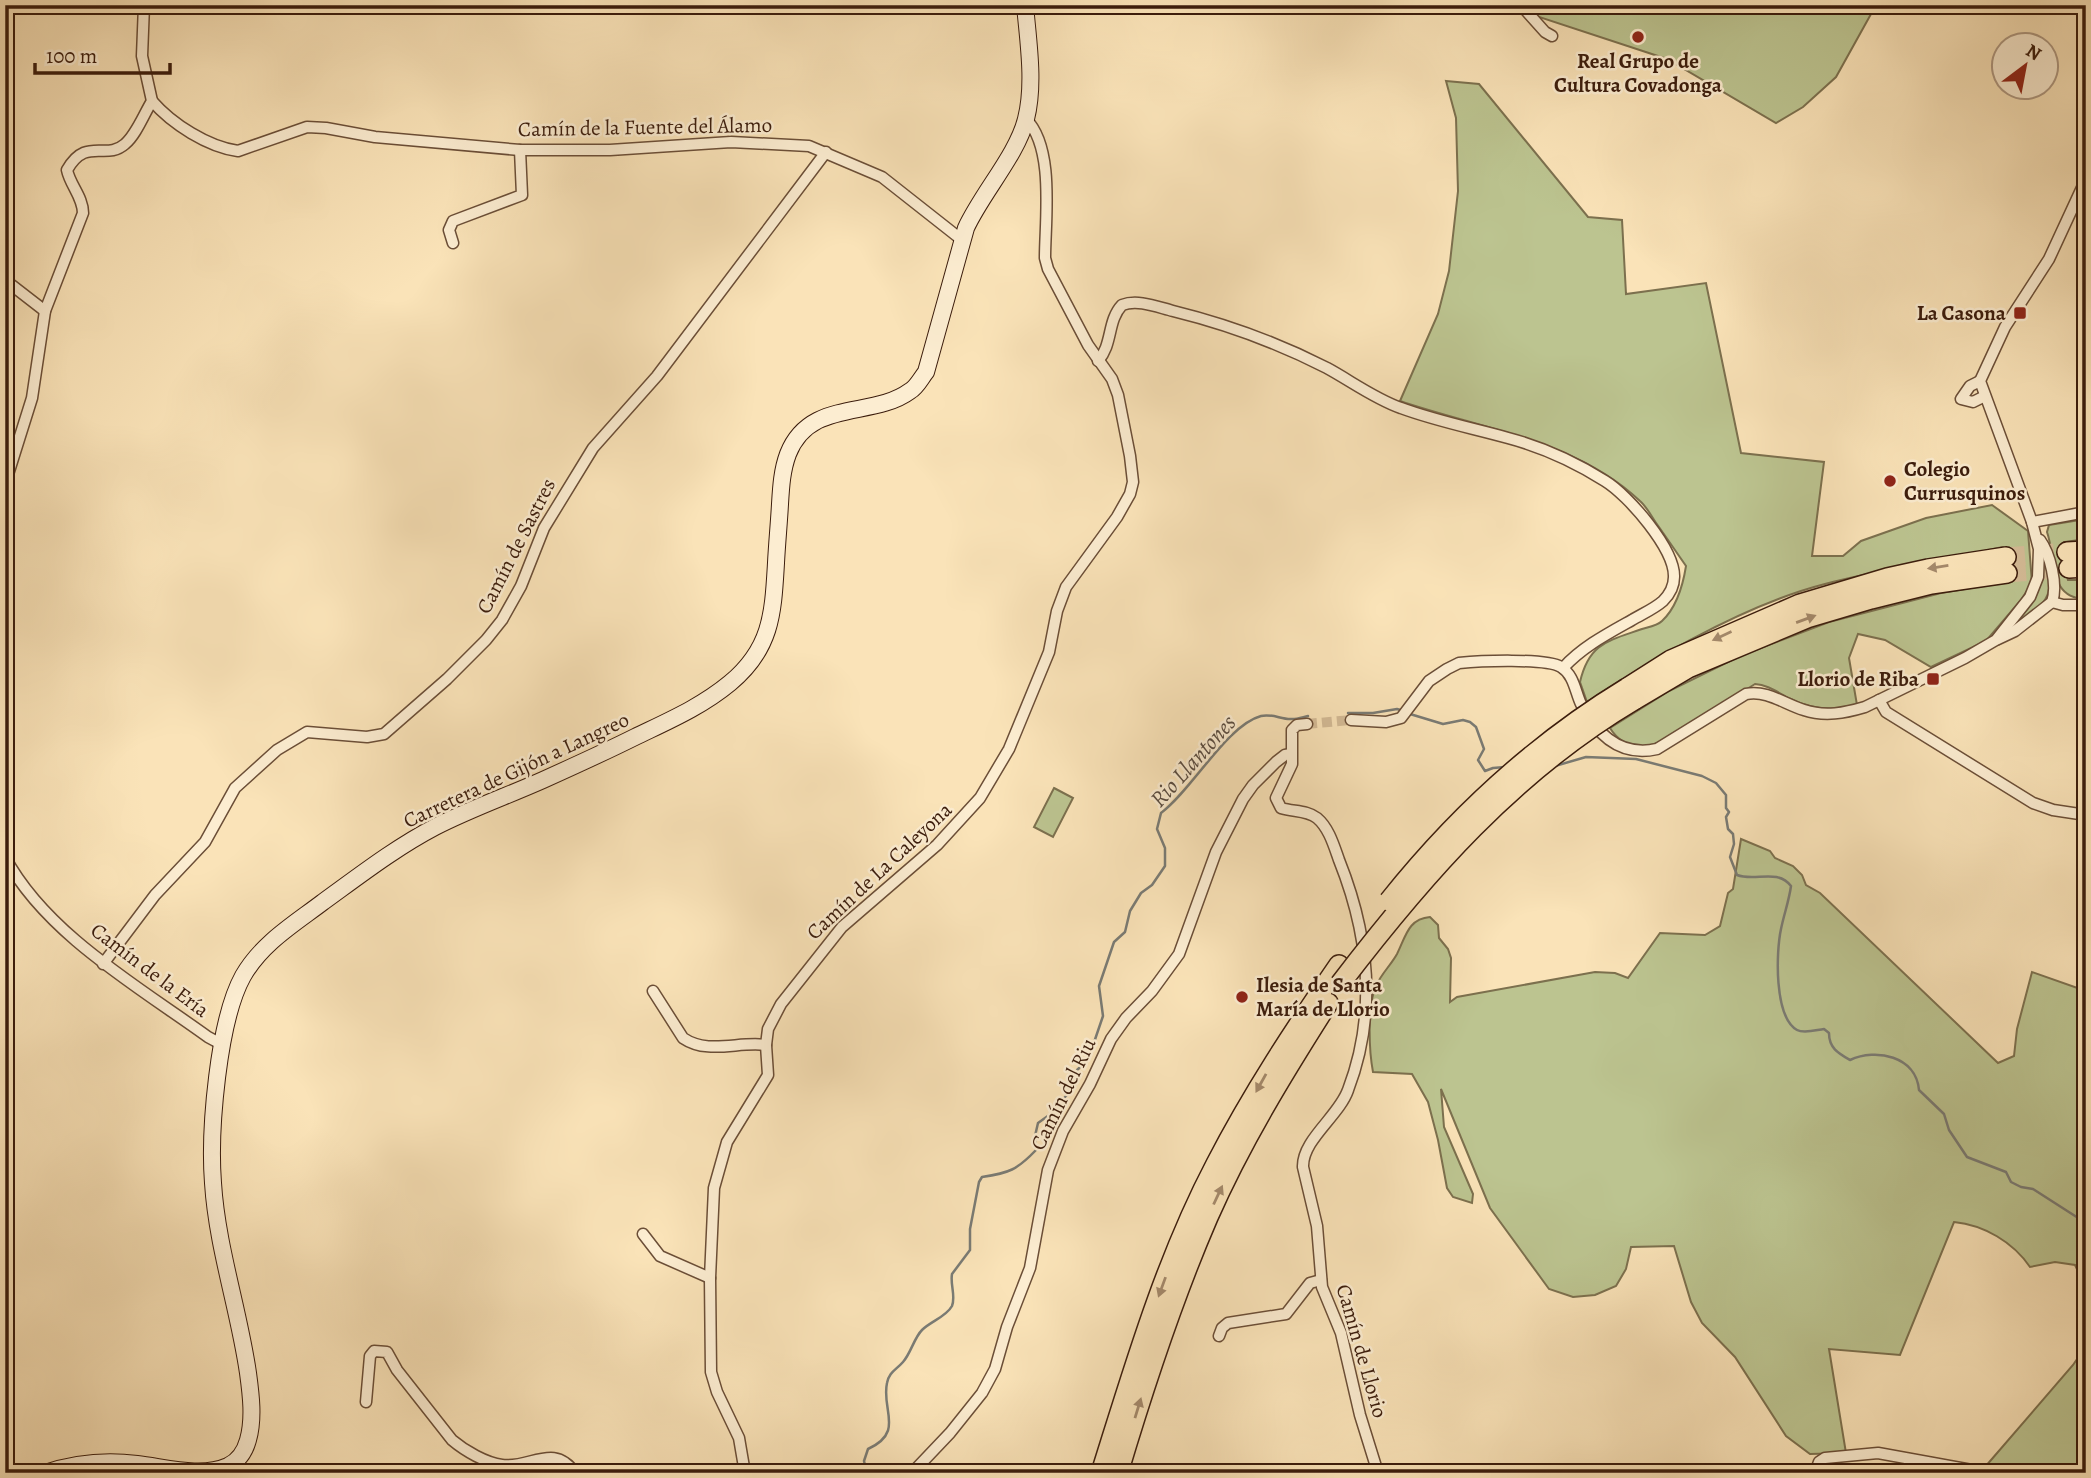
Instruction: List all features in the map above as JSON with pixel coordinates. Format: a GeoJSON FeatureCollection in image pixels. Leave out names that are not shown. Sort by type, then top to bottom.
{"type":"FeatureCollection","features":[{"type":"Feature","properties":{"kind":"highway"},"geometry":{"type":"LineString","coordinates":[[1101,1473],[1158,1297],[1193,1210],[1215,1164],[1273,1061],[1339,974],[1479,821],[1554,755],[1630,694],[1807,618],[1871,598],[2006,565]]}},
{"type":"Feature","properties":{"kind":"highway"},"geometry":{"type":"LineString","coordinates":[[1118,1473],[1149,1372],[1208,1217],[1230,1171],[1339,974]]}},
{"type":"Feature","properties":{"kind":"street"},"geometry":{"type":"LineString","coordinates":[[5,484],[32,398],[45,311],[83,213],[83,204],[69,181],[66,170],[80,154],[92,149],[114,150],[126,144],[152,101],[142,57],[144,5]]}},
{"type":"Feature","properties":{"kind":"street","name":"Carretera de Gijón a Langreo"},"geometry":{"type":"LineString","coordinates":[[45,1473],[66,1466],[100,1463],[134,1463],[212,1472],[227,1467],[237,1460],[245,1449],[251,1417],[250,1393],[243,1336],[219,1230],[211,1143],[223,1045],[231,1007],[242,978],[260,952],[277,936],[389,855],[433,828],[544,780],[695,708],[751,663],[766,639],[774,609],[782,482],[787,456],[795,440],[811,424],[830,415],[894,400],[913,390],[926,372],[962,240],[975,208],[1003,166],[1026,119],[1029,90],[1025,5]]}},
{"type":"Feature","properties":{"kind":"street"},"geometry":{"type":"LineString","coordinates":[[1521,5],[1545,32],[1552,36]]}},
{"type":"Feature","properties":{"kind":"street","name":"Camín de la Fuente del Álamo"},"geometry":{"type":"LineString","coordinates":[[152,101],[162,113],[197,135],[228,149],[249,148],[307,127],[375,137],[520,150],[610,150],[730,142],[809,146],[883,177],[962,240]]}},
{"type":"Feature","properties":{"kind":"street","name":"Camín de La Caleyona"},"geometry":{"type":"LineString","coordinates":[[745,1473],[739,1438],[717,1392],[711,1372],[710,1278],[715,1219],[714,1188],[727,1142],[768,1074],[768,1029],[817,957],[842,927],[937,845],[970,812],[1004,760],[1049,652],[1057,611],[1066,587],[1075,571],[1117,517],[1130,494],[1133,482],[1118,396],[1111,379],[1098,361],[1048,270],[1045,258],[1047,177],[1037,139],[1026,119]]}},
{"type":"Feature","properties":{"kind":"street"},"geometry":{"type":"LineString","coordinates":[[453,243],[449,230],[453,220],[522,195],[520,150]]}},
{"type":"Feature","properties":{"kind":"street","name":"Camín de Sastres"},"geometry":{"type":"LineString","coordinates":[[103,964],[155,895],[205,842],[235,788],[277,750],[307,732],[367,737],[384,734],[447,679],[486,640],[502,620],[521,586],[544,527],[593,448],[657,376],[826,152]]}},
{"type":"Feature","properties":{"kind":"street"},"geometry":{"type":"LineString","coordinates":[[1985,396],[1973,402],[1961,399],[1970,386],[1980,381],[2005,327],[2049,259],[2086,179]]}},
{"type":"Feature","properties":{"kind":"street"},"geometry":{"type":"LineString","coordinates":[[5,280],[45,311]]}},
{"type":"Feature","properties":{"kind":"street"},"geometry":{"type":"LineString","coordinates":[[1098,361],[1108,345],[1116,311],[1122,305],[1138,303],[1217,321],[1325,367],[1401,408],[1449,424],[1509,438],[1554,454],[1616,488],[1648,523],[1669,556],[1674,577],[1672,587],[1662,601],[1584,648],[1563,668]]}},
{"type":"Feature","properties":{"kind":"street"},"geometry":{"type":"LineString","coordinates":[[1980,381],[2034,527],[2039,549],[2038,577],[2030,597],[1996,640]]}},
{"type":"Feature","properties":{"kind":"street"},"geometry":{"type":"LineString","coordinates":[[2034,527],[2086,512]]}},
{"type":"Feature","properties":{"kind":"street"},"geometry":{"type":"LineString","coordinates":[[2034,527],[2045,547],[2052,577],[2052,602]]}},
{"type":"Feature","properties":{"kind":"street"},"geometry":{"type":"LineString","coordinates":[[2052,602],[2086,605]]}},
{"type":"Feature","properties":{"kind":"street"},"geometry":{"type":"LineString","coordinates":[[1351,720],[1395,721],[1406,712],[1429,681],[1459,663],[1544,662],[1558,665],[1568,672],[1591,721],[1603,735],[1627,750],[1641,752],[1657,749],[1746,694],[1757,692],[1821,714],[1865,708],[2015,631],[2052,602]]}},
{"type":"Feature","properties":{"kind":"street"},"geometry":{"type":"LineString","coordinates":[[1879,700],[1886,712],[2033,803],[2053,810],[2086,815]]}},
{"type":"Feature","properties":{"kind":"street","name":"Camín de Llorio"},"geometry":{"type":"LineString","coordinates":[[1307,724],[1297,725],[1292,730],[1290,769],[1276,799],[1281,808],[1312,815],[1324,825],[1343,870],[1360,928],[1368,988],[1364,1026],[1348,1093],[1307,1149],[1302,1160],[1319,1234],[1321,1280],[1341,1333],[1360,1415],[1378,1473]]}},
{"type":"Feature","properties":{"kind":"street","name":"Camín del Riu"},"geometry":{"type":"LineString","coordinates":[[912,1473],[950,1433],[982,1393],[995,1369],[1007,1327],[1030,1268],[1048,1170],[1063,1131],[1090,1084],[1111,1039],[1160,982],[1179,954],[1216,852],[1243,799],[1252,785],[1276,762],[1285,755],[1292,754]]}},
{"type":"Feature","properties":{"kind":"street","name":"Camín de la Ería"},"geometry":{"type":"LineString","coordinates":[[6,859],[32,896],[103,964],[223,1045]]}},
{"type":"Feature","properties":{"kind":"street"},"geometry":{"type":"LineString","coordinates":[[653,991],[683,1038],[689,1042],[721,1047],[746,1043],[766,1045]]}},
{"type":"Feature","properties":{"kind":"street"},"geometry":{"type":"LineString","coordinates":[[643,1234],[660,1256],[710,1278]]}},
{"type":"Feature","properties":{"kind":"street"},"geometry":{"type":"LineString","coordinates":[[1219,1336],[1228,1323],[1286,1314],[1310,1283],[1321,1280]]}},
{"type":"Feature","properties":{"kind":"street"},"geometry":{"type":"LineString","coordinates":[[366,1402],[370,1356],[374,1351],[381,1350],[387,1352],[404,1380],[452,1440],[461,1447],[501,1465],[524,1463],[549,1456],[558,1458],[575,1473]]}},
{"type":"Feature","properties":{"kind":"street"},"geometry":{"type":"LineString","coordinates":[[1815,1473],[1819,1462],[1825,1458],[1871,1453],[1988,1473]]}},
{"type":"Feature","properties":{"kind":"green space"},"geometry":{"type":"Polygon","coordinates":[[[1527,5],[1876,5],[1836,77],[1803,107],[1776,123],[1667,59],[1536,16],[1527,5]]]}},
{"type":"Feature","properties":{"kind":"green space"},"geometry":{"type":"Polygon","coordinates":[[[1446,81],[1479,84],[1588,217],[1622,220],[1626,294],[1706,283],[1741,453],[1824,462],[1812,556],[1843,556],[1861,541],[1926,518],[1992,505],[2028,531],[2032,583],[1986,641],[1931,667],[1885,640],[1858,634],[1849,658],[1857,705],[1832,709],[1815,707],[1755,684],[1667,739],[1636,747],[1616,735],[1610,728],[1669,691],[1740,656],[1829,622],[1941,593],[2007,582],[2006,549],[2003,547],[1869,574],[1795,593],[1702,634],[1587,702],[1580,682],[1589,659],[1602,645],[1662,621],[1679,595],[1686,566],[1643,504],[1615,480],[1557,450],[1400,401],[1438,314],[1449,271],[1458,191],[1456,118],[1446,81]]]}},
{"type":"Feature","properties":{"kind":"green space"},"geometry":{"type":"Polygon","coordinates":[[[2086,519],[2086,539],[2064,542],[2064,566],[2068,580],[2086,580],[2086,599],[2074,597],[2060,585],[2047,532],[2049,525],[2086,519]]]}},
{"type":"Feature","properties":{"kind":"green space"},"geometry":{"type":"Polygon","coordinates":[[[2044,562],[2050,586],[2048,595],[2043,603],[2009,629],[2042,577],[2044,562]]]}},
{"type":"Feature","properties":{"kind":"green space"},"geometry":{"type":"Polygon","coordinates":[[[1054,788],[1073,798],[1053,837],[1034,827],[1054,788]]]}},
{"type":"Feature","properties":{"kind":"green space"},"geometry":{"type":"Polygon","coordinates":[[[1741,839],[1770,851],[1775,858],[1793,866],[1802,875],[1806,885],[1820,893],[1998,1063],[2014,1056],[2017,1029],[2032,972],[2086,991],[2086,1288],[2075,1265],[2055,1262],[2030,1267],[2015,1250],[1997,1236],[1954,1222],[1900,1355],[1829,1349],[1846,1453],[1810,1454],[1786,1436],[1735,1357],[1702,1323],[1691,1302],[1674,1246],[1631,1247],[1626,1269],[1616,1286],[1595,1295],[1573,1297],[1549,1289],[1490,1208],[1441,1089],[1444,1127],[1473,1194],[1472,1203],[1453,1197],[1447,1188],[1428,1102],[1412,1074],[1373,1072],[1370,1028],[1373,994],[1412,925],[1417,921],[1430,917],[1438,925],[1439,938],[1448,949],[1451,958],[1450,1002],[1457,997],[1595,972],[1615,973],[1628,978],[1660,933],[1705,935],[1720,926],[1728,893],[1733,889],[1741,839]]]}},
{"type":"Feature","properties":{"kind":"green space"},"geometry":{"type":"Polygon","coordinates":[[[2086,1346],[2086,1473],[2011,1473],[1985,1467],[2073,1365],[2086,1346]]]}},
{"type":"Feature","properties":{"kind":"waterway","name":"Rio Llantones"},"geometry":{"type":"LineString","coordinates":[[1348,713],[1397,709],[1404,711]]}},
{"type":"Feature","properties":{"kind":"waterway","name":"Rio Llantones"},"geometry":{"type":"LineString","coordinates":[[1410,714],[1443,724],[1463,720],[1470,722],[1476,727],[1484,749],[1478,760],[1485,771],[1505,767]]}},
{"type":"Feature","properties":{"kind":"waterway","name":"Rio Llantones"},"geometry":{"type":"LineString","coordinates":[[867,1473],[864,1461],[868,1449],[879,1442],[889,1428],[886,1393],[889,1376],[906,1358],[922,1330],[952,1306],[952,1274],[970,1250],[970,1229],[979,1182],[982,1177],[1012,1170],[1036,1150],[1038,1123],[1052,1113],[1075,1085],[1077,1070],[1088,1060],[1103,1016],[1099,986],[1114,942],[1125,932],[1130,911],[1141,893],[1152,885],[1165,866],[1165,848],[1157,829],[1161,813],[1173,803],[1235,732],[1248,722],[1265,715],[1288,719],[1308,716]]}},
{"type":"Feature","properties":{"kind":"waterway","name":"Rio Llantones"},"geometry":{"type":"LineString","coordinates":[[1555,766],[1586,757],[1636,759],[1702,776],[1716,783],[1726,795],[1726,808],[1729,812],[1726,817],[1734,844],[1730,857],[1737,875],[1773,876],[1791,886],[1779,939],[1778,968],[1784,1012],[1790,1023],[1800,1031],[1824,1029],[1829,1033],[1835,1050],[1850,1060],[1860,1056],[1882,1055],[1903,1062],[1911,1069],[1919,1090],[1944,1114],[1949,1130],[1967,1157],[2006,1172],[2011,1182],[2033,1189],[2086,1223]]}},
{"type":"Feature","properties":{"kind":"tunnel"},"geometry":{"type":"LineString","coordinates":[[2006,557],[2067,552]]}},
{"type":"Feature","properties":{"kind":"tunnel"},"geometry":{"type":"LineString","coordinates":[[2007,573],[2069,568]]}},
{"type":"Feature","properties":{"kind":"tunnel"},"geometry":{"type":"LineString","coordinates":[[1307,724],[1351,720]]}},
{"type":"Feature","properties":{"kind":"place","name":"Real Grupo de Cultura Covadonga"},"geometry":{"type":"Point","coordinates":[1638,37]}},
{"type":"Feature","properties":{"kind":"place","name":"La Casona"},"geometry":{"type":"Point","coordinates":[2020,313]}},
{"type":"Feature","properties":{"kind":"place","name":"Colegio Currusquinos"},"geometry":{"type":"Point","coordinates":[1890,481]}},
{"type":"Feature","properties":{"kind":"place","name":"Llorio de Riba"},"geometry":{"type":"Point","coordinates":[1933,679]}},
{"type":"Feature","properties":{"kind":"place","name":"Ilesia de Santa María de Llorio"},"geometry":{"type":"Point","coordinates":[1242,997]}}]}
